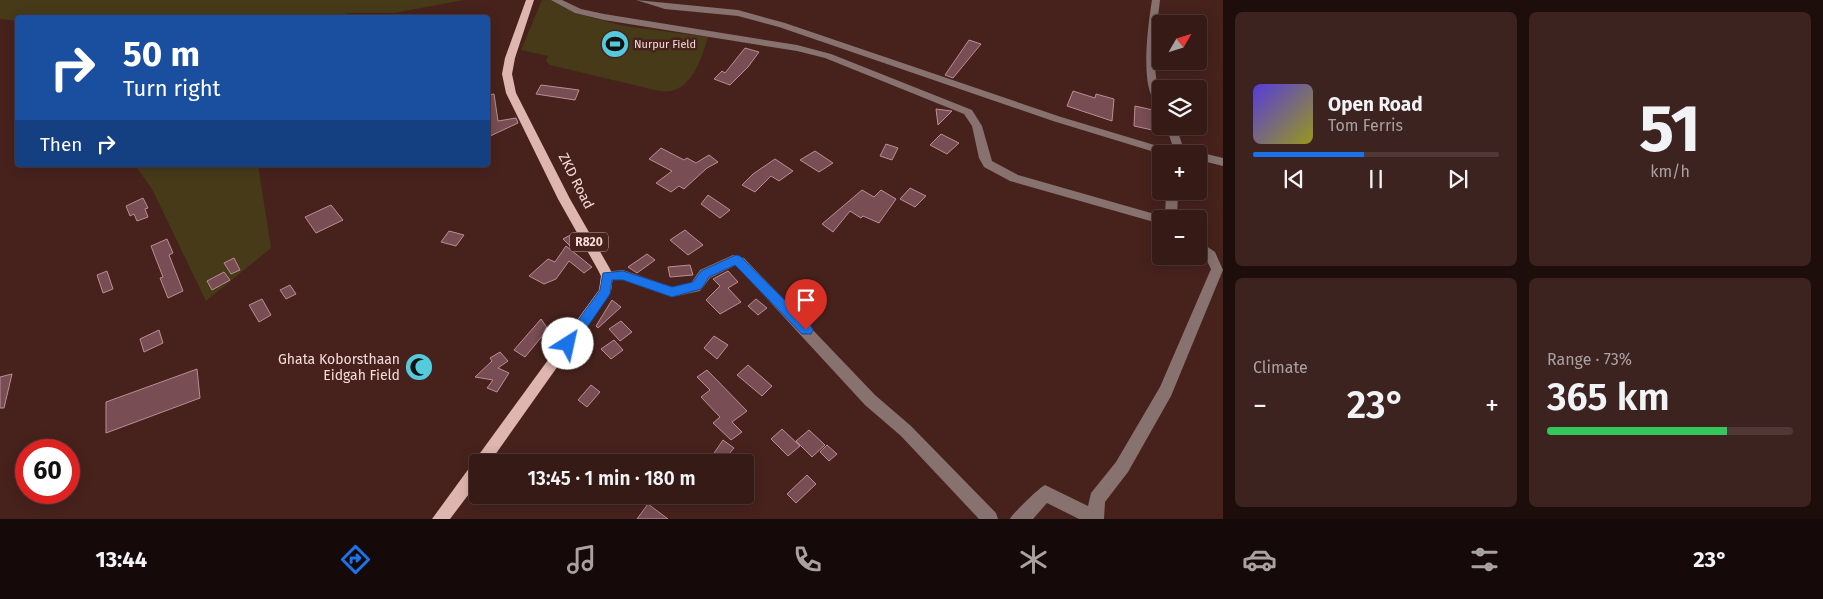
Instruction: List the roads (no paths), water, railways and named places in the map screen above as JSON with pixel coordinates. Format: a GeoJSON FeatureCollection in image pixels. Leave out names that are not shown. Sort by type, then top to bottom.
{"type":"FeatureCollection","features":[{"type":"Feature","properties":{"kind":"main road","name":"ZKD Road"},"geometry":{"type":"LineString","coordinates":[[530,0],[510,58],[508,74],[511,93],[607,276]]}},
{"type":"Feature","properties":{"kind":"main road"},"geometry":{"type":"LineString","coordinates":[[487,454],[605,291],[607,276]]}},
{"type":"Feature","properties":{"kind":"main road"},"geometry":{"type":"LineString","coordinates":[[440,519],[469,480]]}},
{"type":"Feature","properties":{"kind":"street"},"geometry":{"type":"LineString","coordinates":[[555,0],[578,11],[604,17],[798,48],[828,56],[968,112],[977,126],[984,158],[998,170],[1014,178],[1152,217]]}},
{"type":"Feature","properties":{"kind":"street"},"geometry":{"type":"LineString","coordinates":[[640,0],[665,6],[738,13],[782,25],[1057,120],[1152,148]]}},
{"type":"Feature","properties":{"kind":"street"},"geometry":{"type":"LineString","coordinates":[[1152,84],[1151,37],[1156,0]]}},
{"type":"Feature","properties":{"kind":"street"},"geometry":{"type":"LineString","coordinates":[[1207,158],[1223,162]]}},
{"type":"Feature","properties":{"kind":"street"},"geometry":{"type":"LineString","coordinates":[[1018,519],[1030,511],[1045,493],[1096,519],[1097,498],[1122,467],[1166,391],[1217,269],[1214,260],[1207,251]]}},
{"type":"Feature","properties":{"kind":"street"},"geometry":{"type":"LineString","coordinates":[[607,276],[623,275],[672,292],[697,286],[705,274],[733,260],[740,261],[870,400],[906,431],[990,519]]}},
{"type":"Feature","properties":{"kind":"place","name":"Nurpur Field"},"geometry":{"type":"Point","coordinates":[615,44]}},
{"type":"Feature","properties":{"kind":"place","name":"Ghata Koborsthaan Eidgah Field"},"geometry":{"type":"Point","coordinates":[419,367]}}]}
